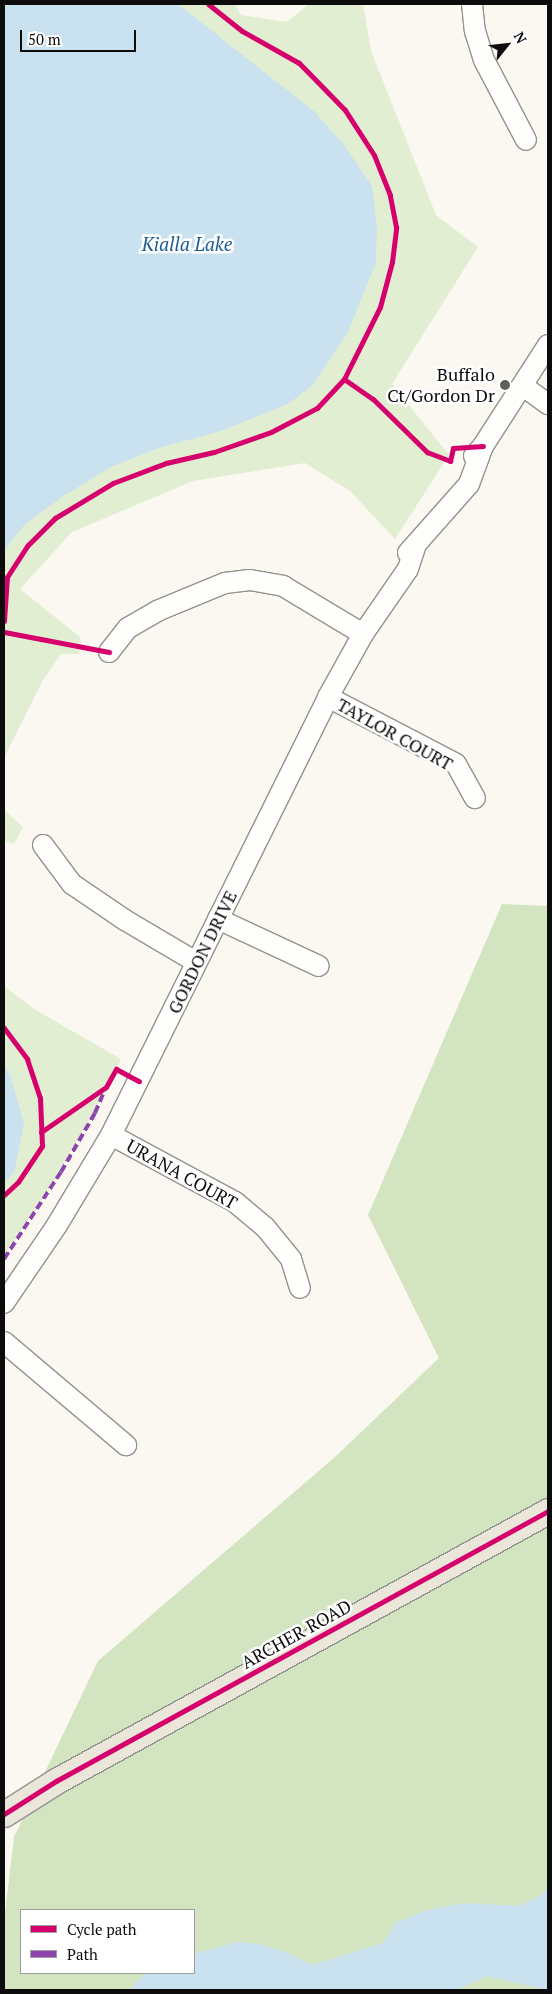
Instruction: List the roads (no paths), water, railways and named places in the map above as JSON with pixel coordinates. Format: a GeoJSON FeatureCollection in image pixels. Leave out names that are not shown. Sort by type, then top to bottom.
{"type":"FeatureCollection","features":[{"type":"Feature","properties":{"kind":"main road","name":"ARCHER ROAD"},"geometry":{"type":"LineString","coordinates":[[4,1814],[56,1782],[548,1512]]}},
{"type":"Feature","properties":{"kind":"main road","name":"ARCHER ROAD"},"geometry":{"type":"LineString","coordinates":[[4,1806],[56,1782]]}},
{"type":"Feature","properties":{"kind":"street"},"geometry":{"type":"LineString","coordinates":[[472,4],[475,31],[484,60],[526,140]]}},
{"type":"Feature","properties":{"kind":"street","name":"GORDON DRIVE"},"geometry":{"type":"LineString","coordinates":[[4,1303],[57,1225],[111,1135],[328,697],[363,634],[408,569],[416,545],[457,495],[469,484],[483,446],[548,345]]}},
{"type":"Feature","properties":{"kind":"street"},"geometry":{"type":"LineString","coordinates":[[523,386],[548,404]]}},
{"type":"Feature","properties":{"kind":"street"},"geometry":{"type":"LineString","coordinates":[[109,652],[128,628],[157,612],[226,583],[250,580],[282,586],[363,634]]}},
{"type":"Feature","properties":{"kind":"street","name":"TAYLOR COURT"},"geometry":{"type":"LineString","coordinates":[[328,697],[456,764],[475,798]]}},
{"type":"Feature","properties":{"kind":"street"},"geometry":{"type":"LineString","coordinates":[[43,845],[72,884],[125,920],[196,962]]}},
{"type":"Feature","properties":{"kind":"street"},"geometry":{"type":"LineString","coordinates":[[218,919],[318,966]]}},
{"type":"Feature","properties":{"kind":"street","name":"URANA COURT"},"geometry":{"type":"LineString","coordinates":[[111,1135],[234,1202],[265,1227],[291,1259],[300,1288]]}},
{"type":"Feature","properties":{"kind":"street"},"geometry":{"type":"LineString","coordinates":[[4,1342],[126,1445]]}},
{"type":"Feature","properties":{"kind":"water","name":"Kialla Lake"},"geometry":{"type":"Polygon","coordinates":[[[4,4],[178,4],[315,112],[344,145],[372,186],[377,227],[376,263],[348,332],[313,385],[288,404],[221,431],[159,448],[111,467],[65,495],[25,524],[4,551],[4,4]]]}},
{"type":"Feature","properties":{"kind":"water"},"geometry":{"type":"Polygon","coordinates":[[[4,1065],[10,1075],[24,1123],[14,1173],[4,1182],[4,1065]]]}},
{"type":"Feature","properties":{"kind":"water"},"geometry":{"type":"Polygon","coordinates":[[[548,1887],[548,1990],[487,1976],[457,1990],[130,1990],[144,1974],[195,1974],[195,1954],[237,1942],[258,1944],[285,1952],[312,1965],[383,1943],[397,1922],[428,1910],[464,1903],[519,1906],[540,1896],[548,1887]]]}},
{"type":"Feature","properties":{"kind":"place","name":"Buffalo Ct/Gordon Dr"},"geometry":{"type":"Point","coordinates":[505,385]}}]}
